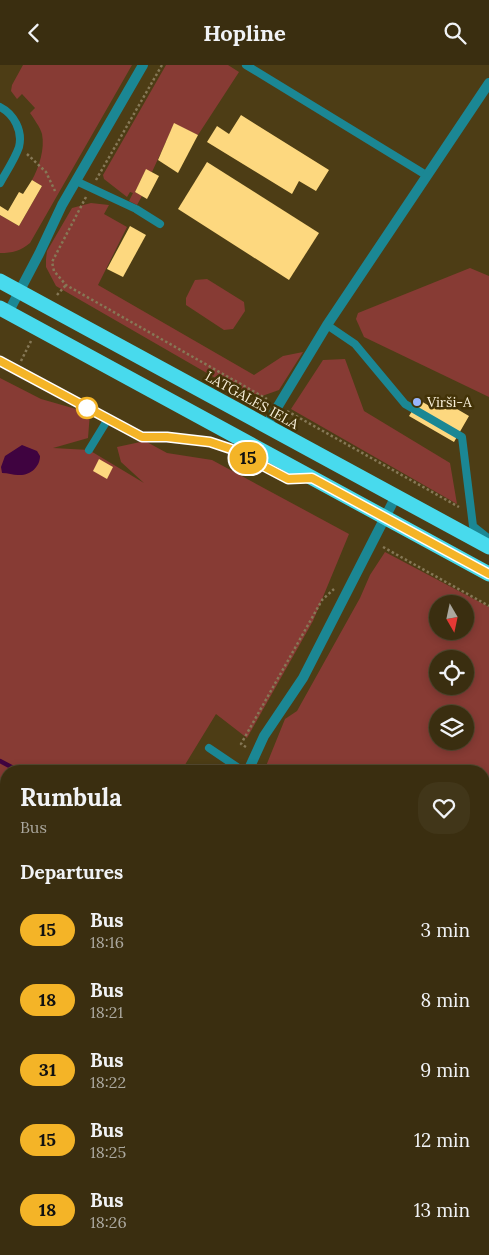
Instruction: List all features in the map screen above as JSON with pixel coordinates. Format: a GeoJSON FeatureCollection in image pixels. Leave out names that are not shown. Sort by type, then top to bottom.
{"type":"FeatureCollection","features":[{"type":"Feature","properties":{"kind":"highway","name":"LATGALES IELA"},"geometry":{"type":"LineString","coordinates":[[0,281],[489,547]]}},
{"type":"Feature","properties":{"kind":"highway"},"geometry":{"type":"LineString","coordinates":[[4,310],[489,574]]}},
{"type":"Feature","properties":{"kind":"street"},"geometry":{"type":"LineString","coordinates":[[4,310],[20,292],[62,205],[143,65]]}},
{"type":"Feature","properties":{"kind":"street"},"geometry":{"type":"LineString","coordinates":[[266,426],[327,325],[489,83]]}},
{"type":"Feature","properties":{"kind":"street"},"geometry":{"type":"LineString","coordinates":[[251,765],[264,736],[303,678],[338,613],[396,496]]}},
{"type":"Feature","properties":{"kind":"lane"},"geometry":{"type":"LineString","coordinates":[[246,65],[426,175]]}},
{"type":"Feature","properties":{"kind":"lane"},"geometry":{"type":"LineString","coordinates":[[0,107],[13,117],[18,129],[19,146],[0,183]]}},
{"type":"Feature","properties":{"kind":"lane"},"geometry":{"type":"LineString","coordinates":[[76,181],[160,224]]}},
{"type":"Feature","properties":{"kind":"lane"},"geometry":{"type":"LineString","coordinates":[[327,325],[356,344],[405,404],[462,437],[473,526],[489,539]]}},
{"type":"Feature","properties":{"kind":"lane"},"geometry":{"type":"LineString","coordinates":[[0,361],[142,437],[167,437],[210,442],[231,449],[288,479],[312,478]]}},
{"type":"Feature","properties":{"kind":"lane"},"geometry":{"type":"LineString","coordinates":[[89,451],[108,419]]}},
{"type":"Feature","properties":{"kind":"lane"},"geometry":{"type":"LineString","coordinates":[[209,748],[234,765]]}},
{"type":"Feature","properties":{"kind":"path"},"geometry":{"type":"LineString","coordinates":[[162,65],[91,188],[52,262],[54,271],[66,285],[472,514]]}},
{"type":"Feature","properties":{"kind":"path"},"geometry":{"type":"LineString","coordinates":[[19,146],[46,172],[62,205]]}},
{"type":"Feature","properties":{"kind":"shaded area"},"geometry":{"type":"Polygon","coordinates":[[[23,65],[132,65],[30,243],[16,251],[0,253],[0,215],[19,226],[42,186],[32,180],[39,164],[43,146],[41,131],[30,113],[35,108],[22,94],[17,99],[11,91],[12,85],[23,65]]]}},
{"type":"Feature","properties":{"kind":"shaded area"},"geometry":{"type":"Polygon","coordinates":[[[166,65],[228,65],[239,72],[198,135],[174,124],[152,172],[146,170],[135,192],[142,196],[137,205],[129,201],[133,193],[130,192],[127,197],[104,179],[103,175],[166,65]]]}},
{"type":"Feature","properties":{"kind":"shaded area"},"geometry":{"type":"Polygon","coordinates":[[[91,203],[109,205],[104,214],[127,227],[98,285],[254,375],[283,356],[303,352],[279,390],[262,396],[231,387],[56,286],[46,267],[47,251],[72,208],[91,203]]]}},
{"type":"Feature","properties":{"kind":"shaded area"},"geometry":{"type":"Polygon","coordinates":[[[470,268],[489,276],[489,397],[364,337],[356,319],[358,313],[470,268]]]}},
{"type":"Feature","properties":{"kind":"shaded area"},"geometry":{"type":"Polygon","coordinates":[[[207,279],[244,302],[245,311],[233,329],[224,330],[186,305],[186,298],[195,280],[207,279]]]}},
{"type":"Feature","properties":{"kind":"shaded area"},"geometry":{"type":"Polygon","coordinates":[[[345,359],[364,411],[450,463],[457,504],[291,409],[323,360],[345,359]]]}},
{"type":"Feature","properties":{"kind":"shaded area"},"geometry":{"type":"Polygon","coordinates":[[[0,378],[41,399],[90,413],[88,438],[53,448],[89,450],[144,483],[121,462],[117,447],[145,441],[167,453],[212,460],[349,534],[313,621],[247,738],[216,714],[185,765],[0,765],[0,378]]]}},
{"type":"Feature","properties":{"kind":"shaded area"},"geometry":{"type":"Polygon","coordinates":[[[22,445],[37,451],[40,456],[40,460],[34,470],[22,475],[2,473],[1,467],[5,456],[22,445]]]}},
{"type":"Feature","properties":{"kind":"shaded area"},"geometry":{"type":"Polygon","coordinates":[[[385,552],[466,595],[429,595],[429,640],[474,640],[474,599],[489,607],[489,765],[266,765],[285,719],[297,711],[360,598],[370,575],[385,552]]]}},
{"type":"Feature","properties":{"kind":"building"},"geometry":{"type":"Polygon","coordinates":[[[241,115],[329,170],[316,191],[299,181],[292,194],[207,142],[217,126],[229,134],[241,115]]]}},
{"type":"Feature","properties":{"kind":"building"},"geometry":{"type":"Polygon","coordinates":[[[174,123],[198,135],[178,173],[158,160],[174,123]]]}},
{"type":"Feature","properties":{"kind":"building"},"geometry":{"type":"Polygon","coordinates":[[[207,162],[319,233],[289,280],[178,209],[207,162]]]}},
{"type":"Feature","properties":{"kind":"building"},"geometry":{"type":"Polygon","coordinates":[[[146,169],[159,176],[147,199],[135,192],[146,169]]]}},
{"type":"Feature","properties":{"kind":"building"},"geometry":{"type":"Polygon","coordinates":[[[32,180],[42,186],[19,226],[0,215],[0,206],[8,211],[19,192],[23,194],[32,180]]]}},
{"type":"Feature","properties":{"kind":"building"},"geometry":{"type":"Polygon","coordinates":[[[130,226],[146,235],[123,277],[107,269],[130,226]]]}},
{"type":"Feature","properties":{"kind":"building"},"geometry":{"type":"Polygon","coordinates":[[[438,398],[469,416],[454,442],[409,416],[419,400],[433,408],[438,398]]]}},
{"type":"Feature","properties":{"kind":"building"},"geometry":{"type":"Polygon","coordinates":[[[99,459],[113,467],[107,479],[93,471],[99,459]]]}},
{"type":"Feature","properties":{"kind":"waterway"},"geometry":{"type":"LineString","coordinates":[[0,761],[8,765]]}},
{"type":"Feature","properties":{"kind":"bus line","name":"15"},"geometry":{"type":"LineString","coordinates":[[0,361],[142,437],[167,437],[210,442],[231,449],[288,479],[312,478],[489,574]]}},
{"type":"Feature","properties":{"kind":"place","name":"Virši-A"},"geometry":{"type":"Point","coordinates":[417,402]}}]}
